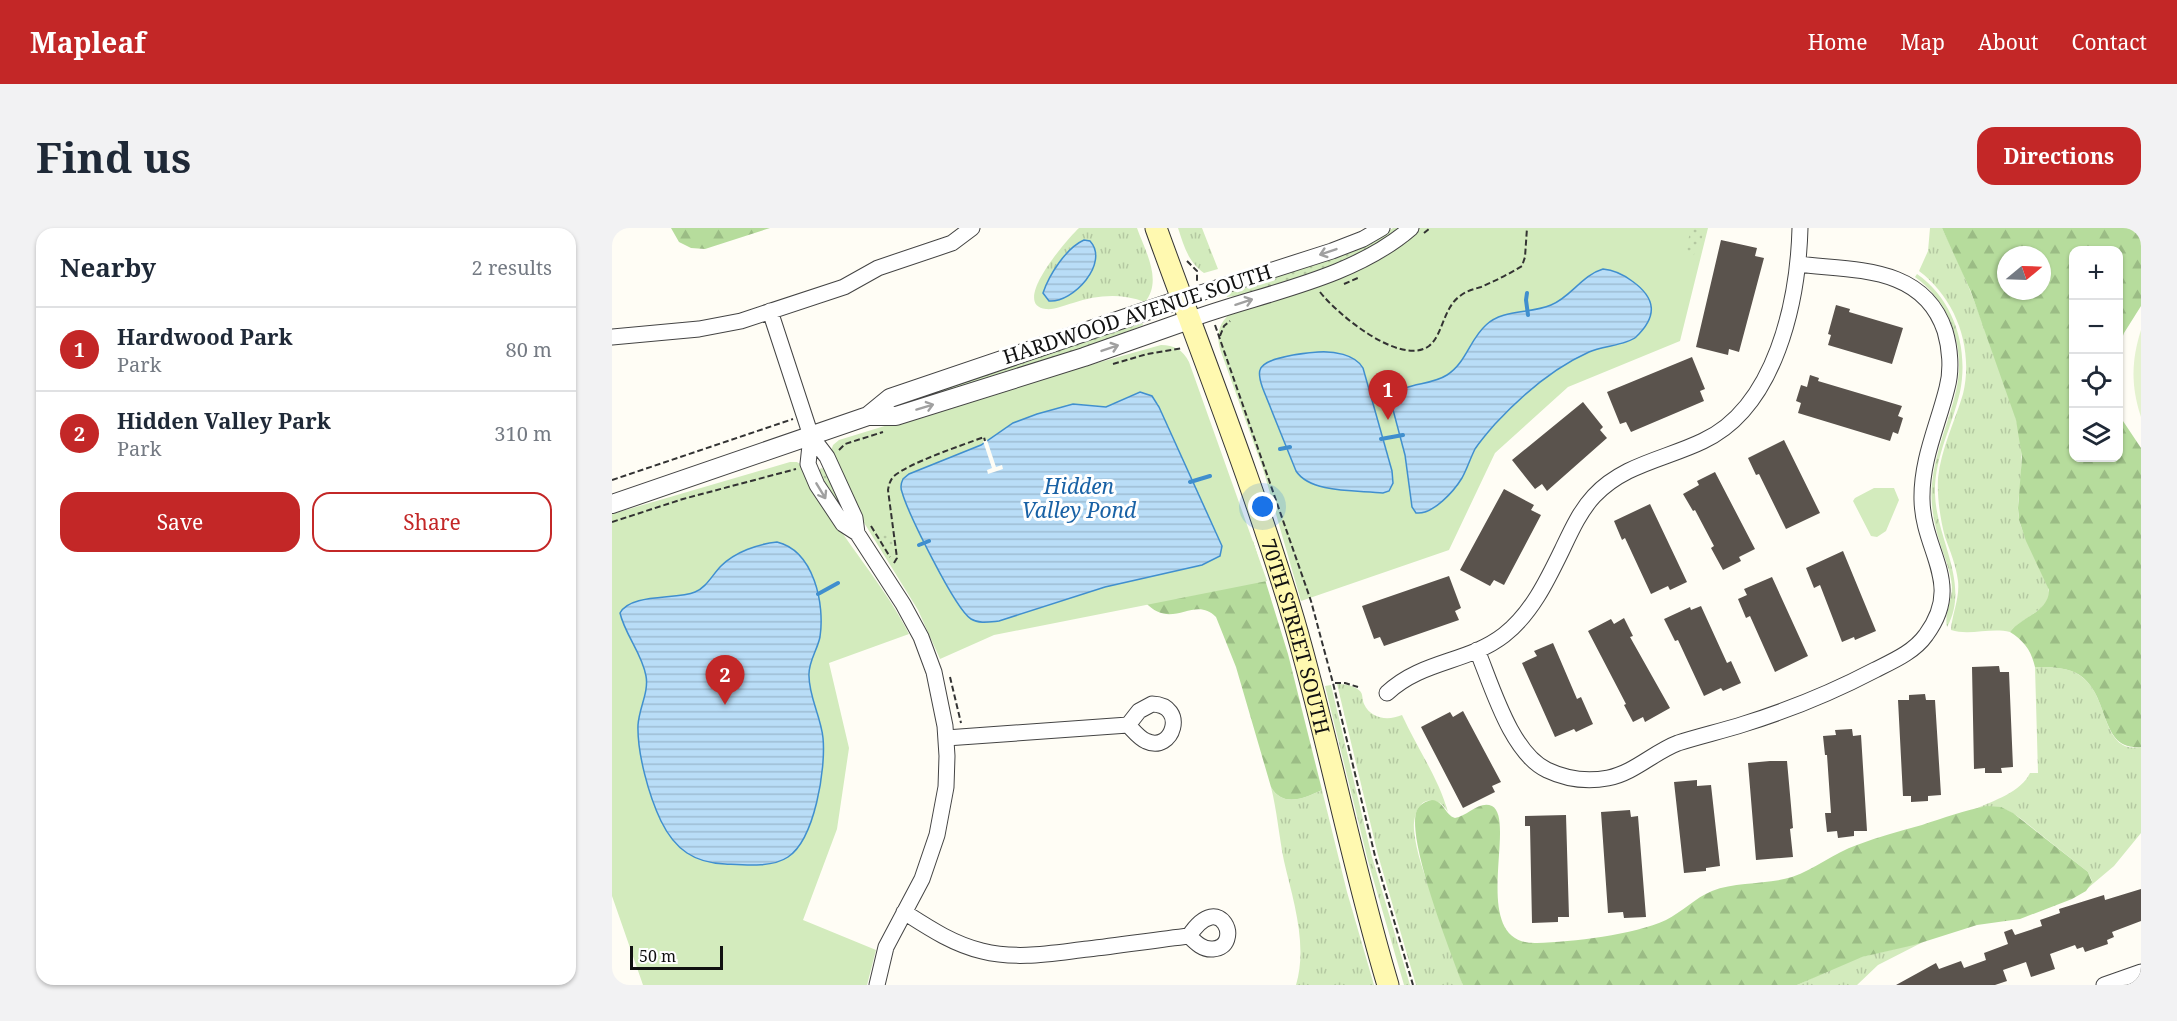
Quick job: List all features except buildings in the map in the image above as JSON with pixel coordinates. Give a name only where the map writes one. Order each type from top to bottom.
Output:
[{"type":"main road","name":"70TH STREET SOUTH","points":[[1156,228],[1287,597],[1316,702],[1356,872],[1388,985]]},
{"type":"street","points":[[612,337],[714,327],[770,311],[844,287],[878,268],[952,243],[972,228]]},
{"type":"street","name":"HARDWOOD AVENUE SOUTH","points":[[612,504],[867,416],[890,398],[1332,251],[1363,239],[1382,228]]},
{"type":"street","name":"HARDWOOD AVENUE SOUTH","points":[[867,416],[896,416],[1084,357],[1338,271],[1379,251],[1410,228]]},
{"type":"street","points":[[1387,693],[1402,680],[1415,673],[1477,650],[1501,637],[1528,611],[1551,574],[1578,518],[1597,493],[1625,472],[1714,436],[1733,422],[1750,403],[1762,384],[1781,337],[1793,296],[1800,228]]},
{"type":"street","points":[[1477,650],[1514,736],[1527,756],[1540,767],[1557,774],[1574,779],[1592,780],[1625,772],[1680,743],[1754,721],[1817,698],[1896,659],[1922,641],[1937,616],[1942,596],[1941,572],[1924,522],[1922,492],[1926,460],[1949,383],[1949,356],[1945,332],[1936,311],[1926,299],[1901,280],[1874,273],[1798,264]]},
{"type":"street","points":[[770,311],[811,436],[827,458],[855,518],[857,533],[903,604],[924,644],[939,688],[946,738],[946,787],[940,822],[924,873],[886,947],[877,985]]},
{"type":"street","points":[[946,738],[1128,725]]},
{"type":"street","points":[[904,912],[947,938],[971,948],[1000,954],[1041,955],[1189,936]]},
{"type":"street","points":[[2104,985],[2141,972]]},
{"type":"path","points":[[1320,292],[1336,311],[1372,336],[1401,349],[1426,348],[1433,341],[1447,311],[1457,297],[1522,266],[1525,257],[1527,228]]},
{"type":"path","points":[[1185,258],[1197,272]]},
{"type":"path","points":[[612,480],[786,421]]},
{"type":"path","points":[[894,563],[897,558],[888,490],[891,480],[908,467],[984,437],[985,441]]},
{"type":"path","points":[[612,522],[683,498],[797,468]]},
{"type":"path","points":[[1333,683],[1345,683],[1358,687]]},
{"type":"green space","points":[[671,228],[770,228],[705,249],[691,248],[679,242]]},
{"type":"green space","points":[[1079,228],[1137,228],[1151,265],[1152,284],[1145,302],[1127,297],[1109,296],[1091,298],[1052,309],[1036,305],[1034,296],[1045,270]]},
{"type":"green space","points":[[1178,228],[1202,228],[1218,269],[1204,273],[1194,264],[1187,253]]},
{"type":"green space","points":[[1393,228],[1403,228],[1346,260],[1284,282],[1242,295],[1227,297],[1226,294],[1238,288],[1379,237]]},
{"type":"green space","points":[[1418,228],[1708,228],[1680,341],[1568,387],[1495,453],[1449,550],[1301,601],[1263,469],[1220,349],[1218,338],[1220,329],[1224,320],[1232,312]]},
{"type":"green space","points":[[1689,228],[1704,228],[1700,247],[1692,257],[1684,252],[1689,237]]},
{"type":"green space","points":[[1930,228],[1942,228],[1958,261],[2010,398],[2020,439],[2022,456],[2018,514],[2026,538],[2046,580],[2049,595],[2038,611],[2019,623],[2010,632],[1951,630],[1958,594],[1958,581],[1942,522],[1938,500],[1938,478],[1945,446],[1963,394],[1966,359],[1964,342],[1952,310],[1932,282],[1919,271],[1928,251]]},
{"type":"green space","points":[[1942,228],[2141,228],[2141,306],[2123,336],[2123,246],[2069,246],[2069,462],[2123,462],[2123,421],[2141,448],[2141,747],[2127,746],[2117,740],[2095,693],[2087,682],[2076,673],[2066,670],[2035,667],[2026,646],[2010,632],[2040,609],[2048,598],[2049,590],[2026,541],[2019,520],[2022,457],[2016,420],[1971,292]]},
{"type":"green space","points":[[1917,274],[1941,297],[1949,311],[1956,326],[1962,359],[1960,392],[1940,455],[1935,481],[1937,511],[1954,578],[1953,611],[1947,627],[1952,587],[1936,528],[1932,491],[1936,460],[1956,391],[1959,359],[1953,328],[1946,313],[1928,288],[1915,277]]},
{"type":"green space","points":[[1142,322],[1143,325],[1111,339],[896,409],[895,406],[980,375]]},
{"type":"green space","points":[[2141,330],[2141,417],[2135,395],[2134,363]]},
{"type":"green space","points":[[1161,345],[1178,349],[1189,362],[1267,581],[994,635],[940,659],[918,610],[858,513],[831,451],[833,445],[839,440],[1018,385]]},
{"type":"green space","points":[[790,462],[797,462],[809,474],[832,517],[889,599],[909,634],[829,663],[849,748],[837,829],[803,920],[876,950],[867,985],[643,985],[612,896],[612,514]]},
{"type":"green space","points":[[821,468],[825,469],[843,507],[846,519],[817,473]]},
{"type":"green space","points":[[1874,488],[1894,488],[1899,500],[1886,531],[1877,537],[1871,536],[1853,501]]},
{"type":"green space","points":[[880,536],[892,536],[894,555]]},
{"type":"green space","points":[[1253,541],[1288,654],[1322,790],[1302,798],[1282,797],[1271,787],[1236,667],[1216,617],[1208,611],[1199,609],[1164,614],[1145,602]]},
{"type":"green space","points":[[2035,667],[2066,670],[2086,680],[2093,689],[2116,739],[2127,747],[2141,747],[2141,833],[2114,866],[2082,893],[2092,881],[2088,872],[2020,818],[2009,811],[1998,808],[1975,809],[2013,791],[2026,780],[2030,773],[2038,773]]},
{"type":"green space","points":[[1337,684],[1349,685],[1358,689],[1367,709],[1375,716],[1391,718],[1402,715],[1439,787],[1448,812],[1439,802],[1424,802],[1416,814],[1414,830],[1423,870],[1463,985],[1416,985],[1378,855]]},
{"type":"green space","points":[[1331,685],[1372,857],[1410,985],[1404,985],[1368,861],[1325,686]]},
{"type":"green space","points":[[1271,787],[1276,793],[1288,799],[1302,798],[1322,790],[1347,892],[1374,985],[1296,985],[1300,938]]},
{"type":"green space","points":[[1432,800],[1439,803],[1455,818],[1483,805],[1492,806],[1498,816],[1500,834],[1498,905],[1504,925],[1516,939],[1537,943],[1603,937],[1637,930],[1672,917],[1712,891],[1792,877],[1865,842],[1987,806],[2001,807],[2013,813],[2088,872],[2092,882],[2086,891],[2072,899],[2020,919],[1977,925],[1914,945],[1862,957],[1797,985],[1463,985],[1431,896],[1417,844],[1415,824],[1417,810],[1423,803]]},
{"type":"green space","points":[[1923,942],[1878,965],[1857,985],[1797,985],[1853,959]]},
{"type":"water","points":[[1084,240],[1090,241],[1095,250],[1092,270],[1078,289],[1068,296],[1049,301],[1043,293],[1049,278],[1071,249]]},
{"type":"water","points":[[1603,269],[1626,277],[1646,294],[1650,301],[1651,315],[1643,329],[1632,340],[1594,350],[1563,366],[1538,384],[1485,436],[1475,449],[1462,478],[1454,489],[1436,506],[1423,513],[1416,513],[1412,507],[1405,455],[1392,406],[1392,396],[1404,388],[1447,375],[1459,364],[1486,325],[1493,320],[1500,316],[1551,305],[1565,297],[1589,276]]},
{"type":"water","points":[[1318,352],[1337,353],[1355,359],[1363,368],[1392,471],[1393,483],[1389,491],[1383,493],[1336,490],[1312,484],[1296,471],[1263,389],[1259,372],[1263,366],[1277,359]]},
{"type":"water","name":"Hidden Valley Pond","points":[[1140,392],[1152,396],[1159,407],[1222,546],[1220,556],[1202,565],[1105,587],[999,621],[981,622],[971,619],[954,598],[922,539],[901,490],[903,479],[909,474],[981,445],[1013,423],[1037,414],[1073,404],[1106,407]]},
{"type":"water","points":[[777,542],[790,547],[808,567],[821,610],[820,637],[809,676],[823,738],[823,767],[817,802],[805,835],[788,857],[774,863],[749,865],[704,861],[687,853],[673,840],[661,821],[652,799],[638,736],[646,676],[620,613],[634,602],[695,592],[733,557],[755,547]]},
{"type":"pier","points":[[987,440],[996,467],[1002,465],[1003,469],[988,474],[987,470],[992,468],[983,441]]},
{"type":"waterway","points":[[1527,293],[1528,315]]},
{"type":"waterway","points":[[1381,439],[1403,435]]},
{"type":"waterway","points":[[1280,449],[1290,447]]},
{"type":"waterway","points":[[1190,482],[1210,476]]},
{"type":"waterway","points":[[919,545],[929,541]]},
{"type":"waterway","points":[[818,594],[838,583]]},
{"type":"place","name":"Hardwood Park","points":[[1388,420]]},
{"type":"place","name":"Hidden Valley Park","points":[[725,705]]}]
